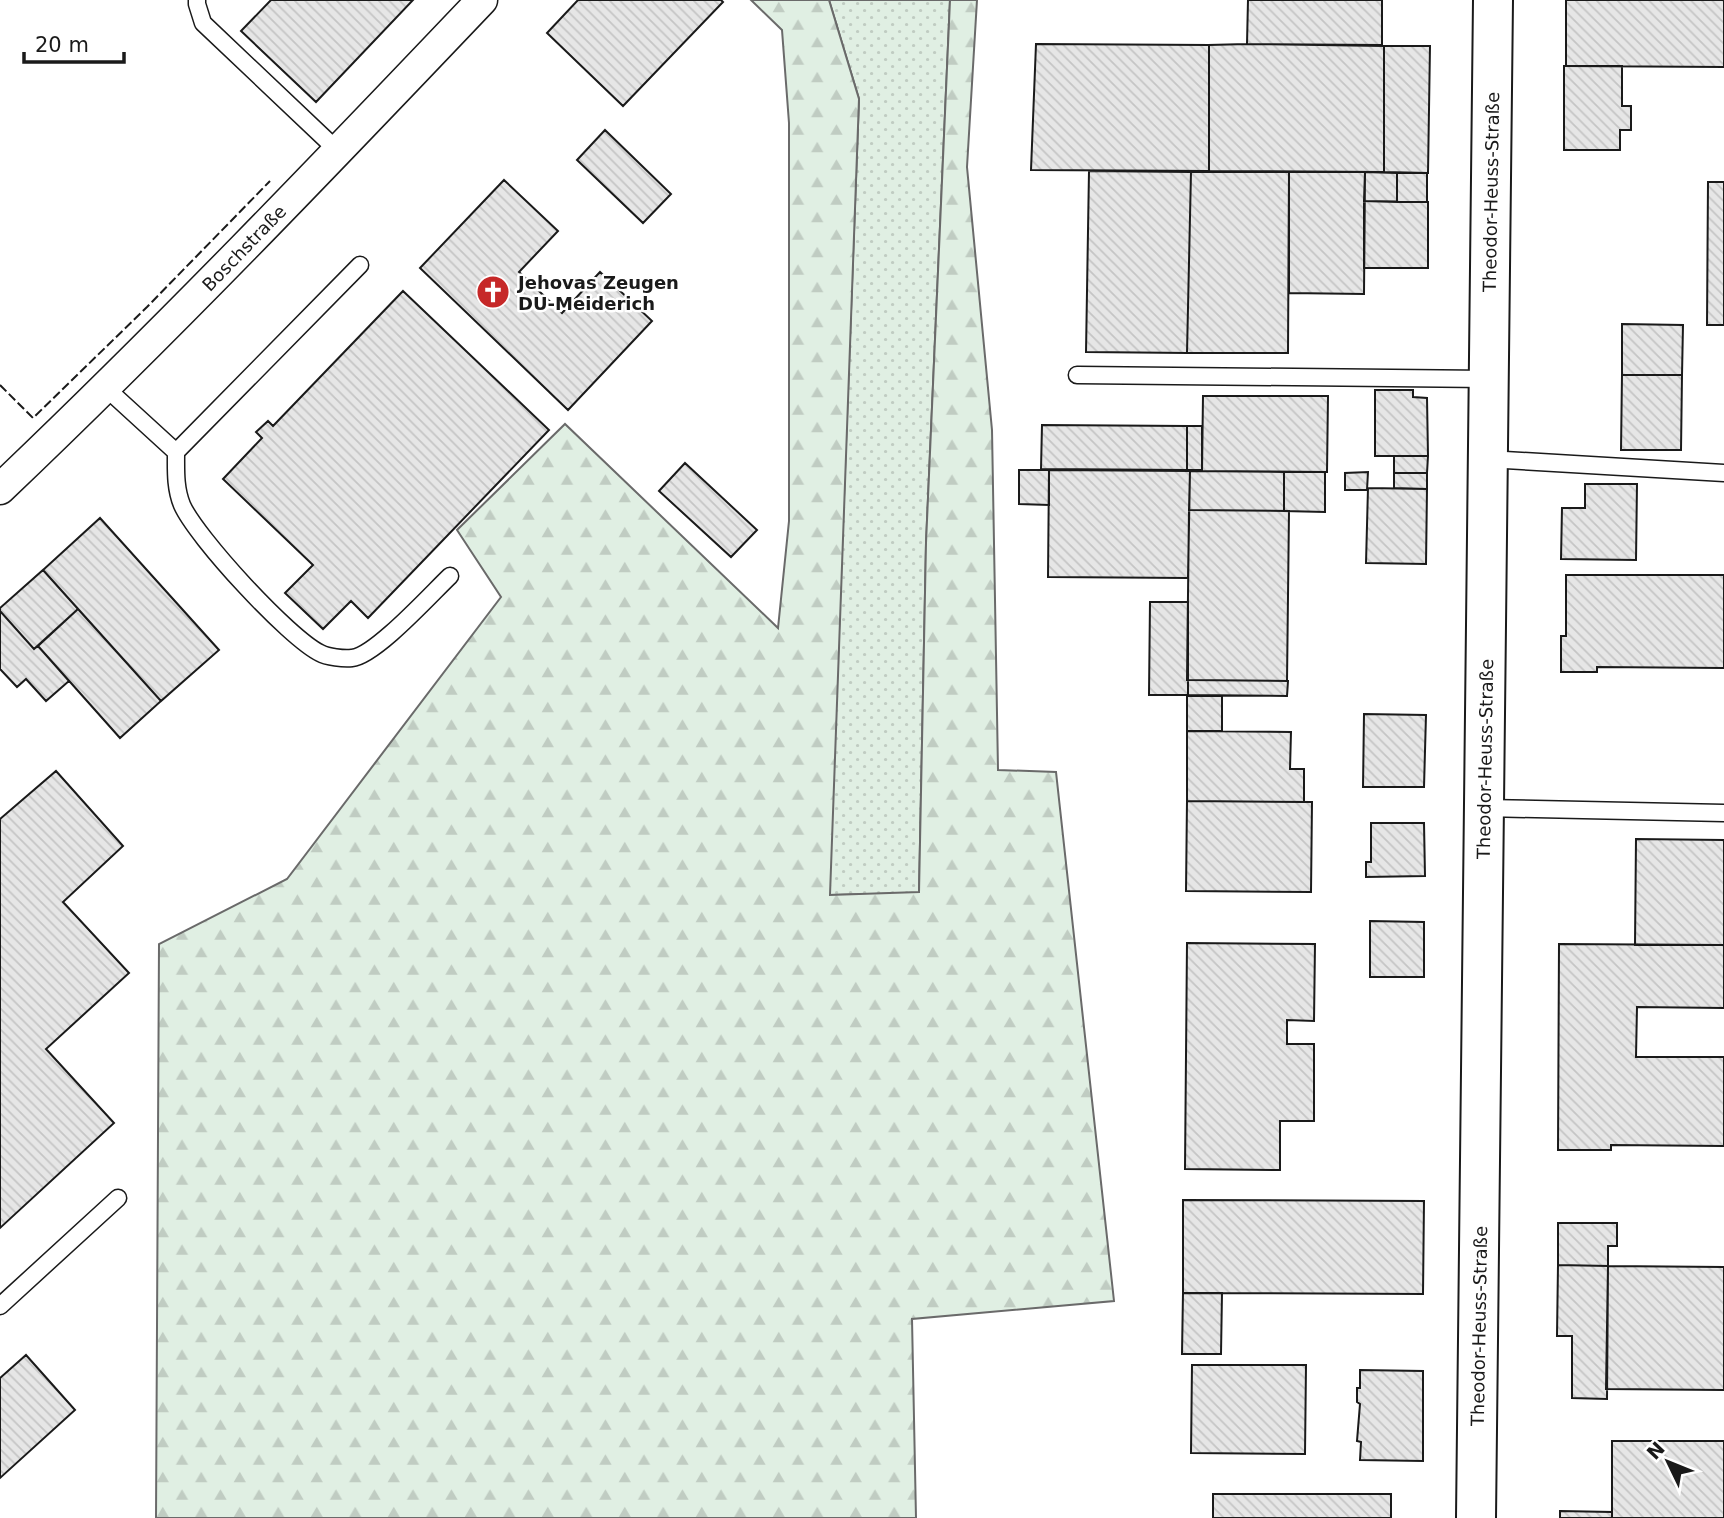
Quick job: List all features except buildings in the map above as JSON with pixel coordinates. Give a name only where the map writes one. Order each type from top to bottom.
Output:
[{"type":"street","name":"Boschstraße","points":[[0,489],[106,388],[482,0]]},
{"type":"street","name":"Theodor-Heuss-Straße","points":[[1476,1518],[1493,0]]},
{"type":"lane","points":[[197,0],[203,23],[338,151]]},
{"type":"lane","points":[[360,265],[176,452],[176,482],[182,505],[204,539],[283,625],[321,654],[353,658],[383,641],[450,576]]},
{"type":"lane","points":[[1077,375],[1489,379]]},
{"type":"lane","points":[[106,388],[176,452]]},
{"type":"lane","points":[[1488,459],[1724,472]]},
{"type":"lane","points":[[1484,808],[1724,813]]},
{"type":"lane","points":[[0,1306],[118,1198]]},
{"type":"green space","points":[[751,0],[829,0],[859,99],[830,895],[919,892],[926,543],[950,0],[977,0],[967,167],[992,430],[998,770],[1056,772],[1114,1301],[912,1319],[916,1518],[156,1518],[159,944],[287,879],[501,597],[457,530],[565,424],[778,628],[789,521],[789,123],[782,30]]},
{"type":"green space","points":[[829,0],[950,0],[926,543],[919,893],[829,895],[859,99]]},
{"type":"fence","points":[[0,385],[33,418],[147,307],[270,181]]},
{"type":"place","name":"Jehovas Zeugen DU-Meiderich","points":[[493,292]]}]
